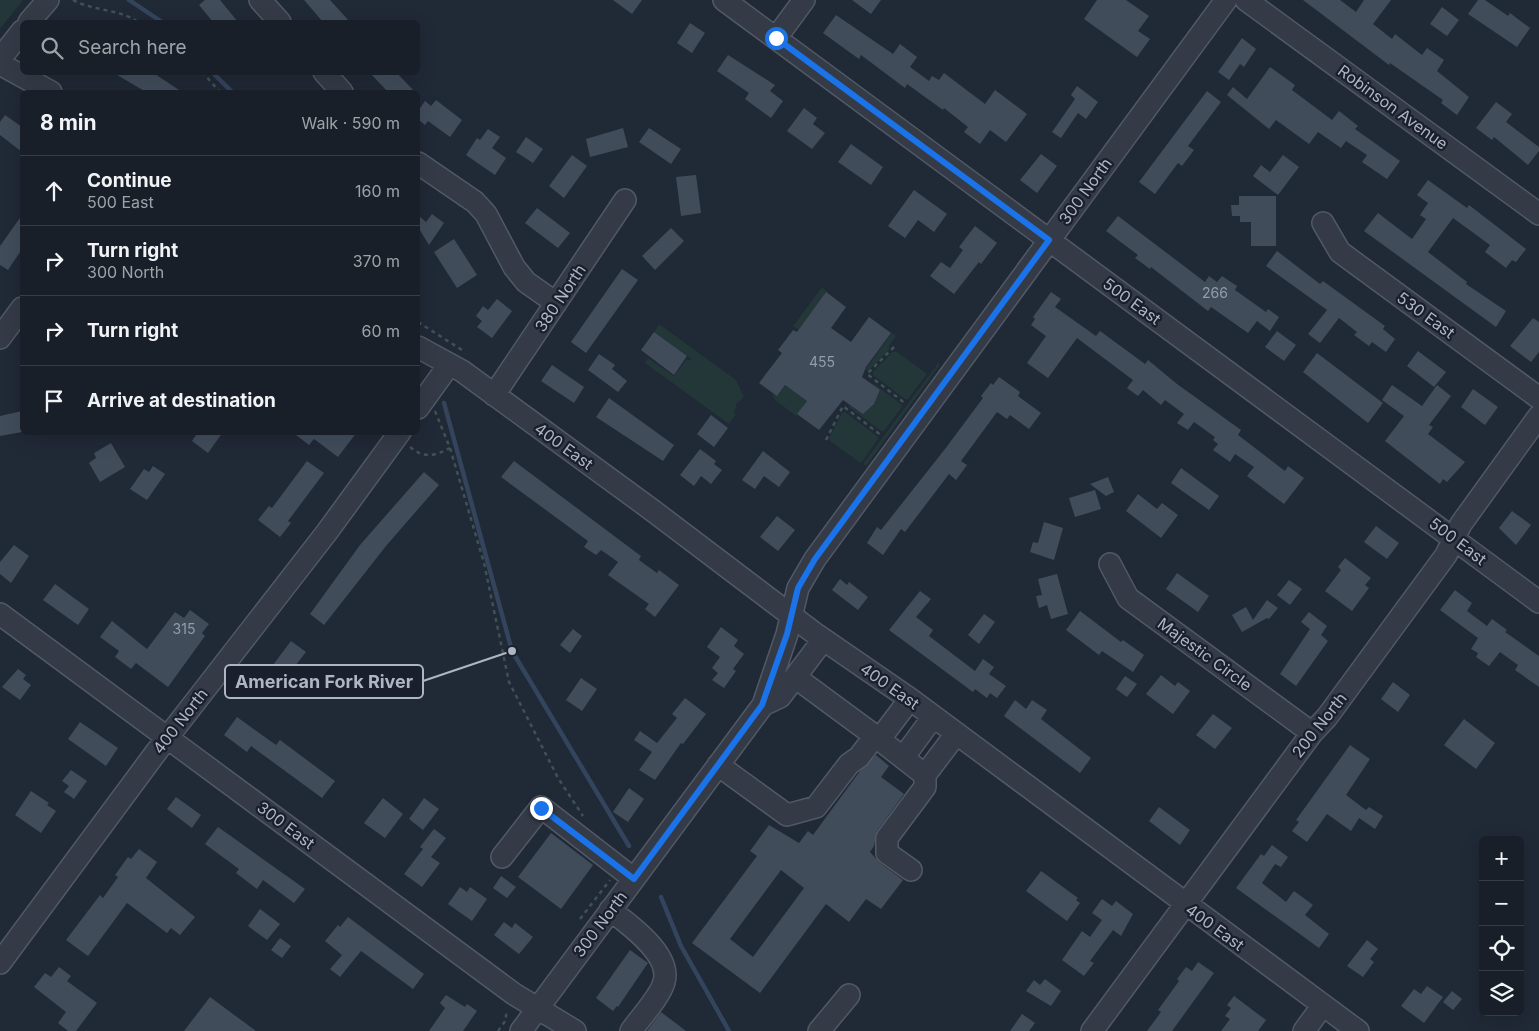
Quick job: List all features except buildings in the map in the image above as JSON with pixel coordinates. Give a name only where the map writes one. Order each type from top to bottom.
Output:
[{"type":"street","points":[[31,20],[48,0]]},
{"type":"street","points":[[260,0],[278,20]]},
{"type":"street","name":"500 East","points":[[724,0],[1539,602]]},
{"type":"street","points":[[776,38],[804,0]]},
{"type":"street","name":"300 North","points":[[515,1023],[538,1008],[610,910],[626,873],[718,765],[762,705],[792,616],[798,588],[815,559],[1226,0]]},
{"type":"street","name":"Robinson Avenue","points":[[1246,0],[1539,214]]},
{"type":"street","points":[[0,59],[20,34]]},
{"type":"street","points":[[0,64],[47,90]]},
{"type":"street","points":[[327,75],[340,90]]},
{"type":"street","points":[[420,164],[475,202],[486,214],[514,267],[526,282],[556,304]]},
{"type":"street","name":"380 North","points":[[494,395],[625,200]]},
{"type":"street","name":"530 East","points":[[1323,222],[1340,252],[1539,398]]},
{"type":"street","points":[[0,338],[20,311]]},
{"type":"street","name":"400 East","points":[[420,348],[457,358],[494,395],[823,640],[910,699],[1358,1031]]},
{"type":"street","points":[[426,408],[457,358]]},
{"type":"street","name":"200 North","points":[[1092,1031],[1446,555],[1461,524],[1539,416]]},
{"type":"street","name":"400 North","points":[[0,963],[167,737],[403,438]]},
{"type":"street","name":"Majestic Circle","points":[[1110,564],[1128,598],[1312,733]]},
{"type":"street","name":"300 East","points":[[0,614],[514,994],[575,1031]]},
{"type":"street","points":[[762,705],[780,697],[823,640]]},
{"type":"street","points":[[795,677],[925,774]]},
{"type":"street","points":[[718,765],[787,815],[816,807],[849,764],[859,757],[877,738],[910,699]]},
{"type":"street","points":[[903,758],[934,717]]},
{"type":"street","points":[[911,870],[887,853],[888,838],[925,787],[925,774],[956,734]]},
{"type":"street","points":[[502,857],[541,808],[626,873]]},
{"type":"street","points":[[610,910],[642,934],[656,953],[665,974],[663,985],[631,1031]]},
{"type":"street","points":[[819,1031],[849,995]]},
{"type":"street","points":[[1304,1031],[1323,1005]]},
{"type":"path","points":[[73,0],[90,8],[118,14],[133,20]]},
{"type":"path","points":[[205,75],[218,90]]},
{"type":"path","points":[[420,324],[457,358]]},
{"type":"path","points":[[894,347],[867,374],[906,404]]},
{"type":"path","points":[[826,440],[843,406],[882,436]]},
{"type":"path","points":[[426,408],[450,448],[484,563],[509,682],[558,778],[583,817]]},
{"type":"path","points":[[403,438],[415,452],[433,456],[450,448]]},
{"type":"path","points":[[578,923],[626,873]]},
{"type":"path","points":[[498,1031],[506,1020],[506,1015],[515,1023]]},
{"type":"shaded area","points":[[0,0],[23,0],[0,29]]},
{"type":"shaded area","points":[[822,287],[834,298],[826,292],[799,330],[793,326]]},
{"type":"shaded area","points":[[659,324],[736,380],[744,397],[735,405],[737,407],[734,411],[735,415],[729,424],[645,363],[648,358],[674,376],[687,359],[690,361],[691,359],[654,332]]},
{"type":"shaded area","points":[[881,326],[896,336],[889,346],[889,350],[869,370],[865,370],[891,334]]},
{"type":"shaded area","points":[[892,352],[897,352],[927,374],[908,399],[905,399],[873,375],[873,372]]},
{"type":"shaded area","points":[[939,362],[939,366],[866,466],[863,464]]},
{"type":"shaded area","points":[[872,384],[901,404],[902,407],[884,431],[881,431],[849,407],[848,404],[863,414],[874,404],[880,391]]},
{"type":"shaded area","points":[[785,385],[807,401],[796,416],[775,400],[771,392],[777,396]]},
{"type":"shaded area","points":[[845,412],[877,436],[878,439],[862,462],[859,462],[830,441],[829,438],[842,413]]},
{"type":"waterway","points":[[129,0],[159,20]]},
{"type":"waterway","points":[[215,75],[230,90]]},
{"type":"waterway","points":[[444,403],[512,651],[629,846]]},
{"type":"waterway","points":[[661,897],[681,946],[729,1031]]},
{"type":"place","name":"American Fork River","points":[[512,651]]},
{"type":"route","points":[[541,808],[634,879],[762,705],[787,634],[798,588],[805,573],[1049,240],[776,38]]}]
